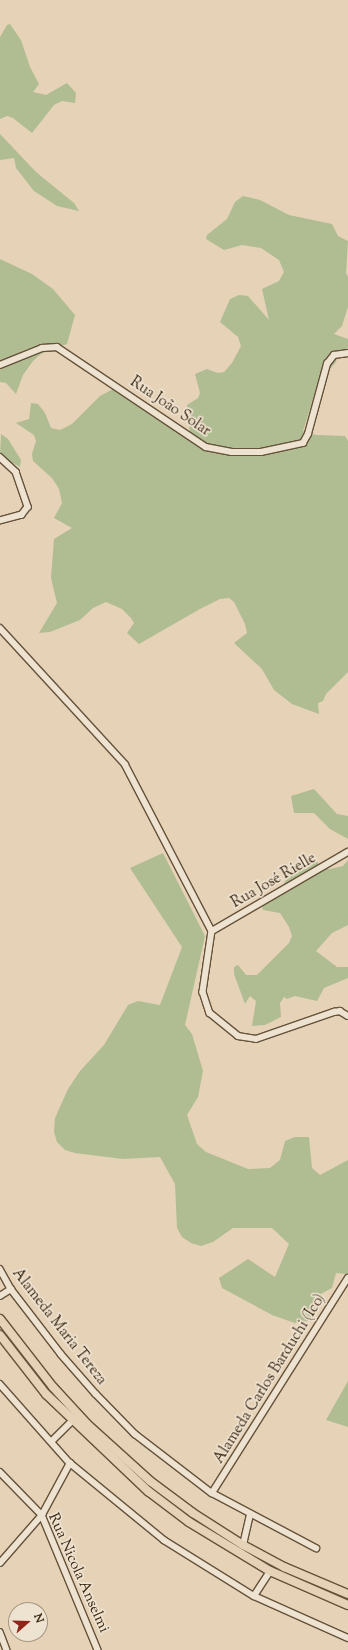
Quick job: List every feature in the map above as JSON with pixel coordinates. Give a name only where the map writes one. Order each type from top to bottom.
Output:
[{"type":"main road","points":[[0,1319],[53,1387],[119,1453],[192,1512],[243,1545],[290,1570],[348,1594]]},
{"type":"main road","points":[[0,1335],[19,1361],[72,1421],[148,1491],[190,1522],[270,1571],[348,1605]]},
{"type":"street","name":"Rua João Solar","points":[[0,365],[42,348],[57,347],[206,447],[225,451],[261,452],[303,443],[308,434],[327,364],[334,355],[348,353]]},
{"type":"street","points":[[0,457],[16,472],[28,507],[22,514],[0,521]]},
{"type":"street","points":[[0,628],[125,764],[212,931],[204,997],[213,1016],[238,1036],[256,1039],[334,1012],[340,1011],[348,1016]]},
{"type":"street","name":"Rua José Rielle","points":[[212,931],[348,852]]},
{"type":"street","name":"Alameda Maria Tereza","points":[[0,1269],[11,1289],[96,1394],[158,1453],[212,1493],[250,1515],[316,1548]]},
{"type":"street","name":"Alameda Carlos Barduchi (Ico)","points":[[212,1493],[348,1278]]},
{"type":"street","points":[[0,1296],[11,1289]]},
{"type":"street","points":[[0,1384],[70,1463],[95,1486],[164,1540],[254,1596],[348,1638]]},
{"type":"street","points":[[52,1441],[72,1421]]},
{"type":"street","points":[[0,1563],[42,1515],[70,1463]]},
{"type":"street","name":"Rua Nicola Anselmi","points":[[0,1472],[42,1515],[98,1650]]},
{"type":"street","points":[[243,1545],[250,1515]]},
{"type":"street","points":[[254,1596],[270,1571]]},
{"type":"street","points":[[0,1632],[7,1650]]},
{"type":"green space","points":[[10,24],[21,40],[30,67],[39,84],[33,92],[46,95],[67,83],[76,93],[75,103],[62,101],[54,105],[32,133],[13,118],[7,116],[0,119],[0,37],[7,25]]},
{"type":"green space","points":[[0,134],[36,172],[74,203],[79,211],[57,206],[34,191],[16,168],[14,158],[0,160]]},
{"type":"green space","points":[[243,196],[260,200],[289,215],[332,224],[338,236],[348,241],[346,273],[348,277],[348,307],[342,326],[334,334],[348,339],[348,347],[347,350],[332,354],[337,358],[336,362],[318,383],[303,431],[316,435],[345,436],[348,441],[348,672],[326,694],[323,701],[318,703],[319,714],[292,704],[274,690],[262,669],[234,643],[247,633],[245,624],[234,602],[229,598],[220,599],[200,609],[139,644],[127,633],[134,623],[131,618],[122,609],[106,602],[93,608],[80,620],[50,632],[39,633],[57,603],[51,578],[54,539],[72,528],[54,518],[62,503],[59,489],[52,478],[33,461],[32,454],[36,441],[34,435],[16,423],[29,419],[31,403],[38,404],[45,413],[51,428],[60,430],[72,424],[100,396],[115,388],[156,408],[168,421],[190,434],[187,405],[198,398],[200,393],[195,374],[207,369],[218,373],[224,372],[232,363],[241,346],[238,337],[220,322],[230,299],[239,295],[248,296],[269,320],[262,289],[279,281],[284,272],[279,260],[261,248],[242,245],[224,250],[206,239],[207,235],[227,219],[235,202]]},
{"type":"green space","points":[[0,259],[32,274],[53,289],[75,315],[67,344],[41,354],[33,361],[23,375],[16,394],[6,383],[0,382]]},
{"type":"green space","points":[[1,434],[8,439],[21,460],[20,467],[0,456]]},
{"type":"green space","points":[[314,789],[337,814],[348,816],[348,839],[330,829],[314,813],[294,813],[291,796]]},
{"type":"green space","points":[[163,853],[205,936],[185,1025],[192,1034],[203,1071],[198,1097],[187,1115],[197,1144],[206,1152],[248,1169],[270,1168],[280,1160],[285,1141],[295,1137],[309,1137],[312,1168],[320,1175],[348,1160],[348,1274],[336,1273],[332,1288],[315,1297],[315,1312],[308,1321],[295,1323],[272,1315],[222,1288],[219,1278],[248,1259],[275,1277],[289,1244],[272,1228],[233,1228],[213,1242],[201,1246],[191,1243],[182,1237],[177,1228],[175,1184],[160,1157],[123,1159],[75,1153],[65,1150],[57,1142],[54,1132],[55,1118],[68,1089],[80,1071],[104,1045],[128,1005],[138,1001],[160,1005],[182,947],[130,868]]},
{"type":"green space","points":[[315,860],[322,867],[330,869],[343,866],[348,860],[348,925],[332,933],[316,951],[337,967],[348,967],[348,978],[324,988],[317,1001],[295,996],[287,999],[284,997],[280,1003],[281,1017],[265,1025],[252,1026],[256,1001],[250,996],[245,1004],[234,974],[234,967],[238,965],[246,975],[257,975],[289,943],[292,936],[289,927],[280,913],[263,910],[261,902],[283,887],[289,871],[307,868]]},
{"type":"green space","points":[[348,1381],[348,1427],[326,1420]]}]
